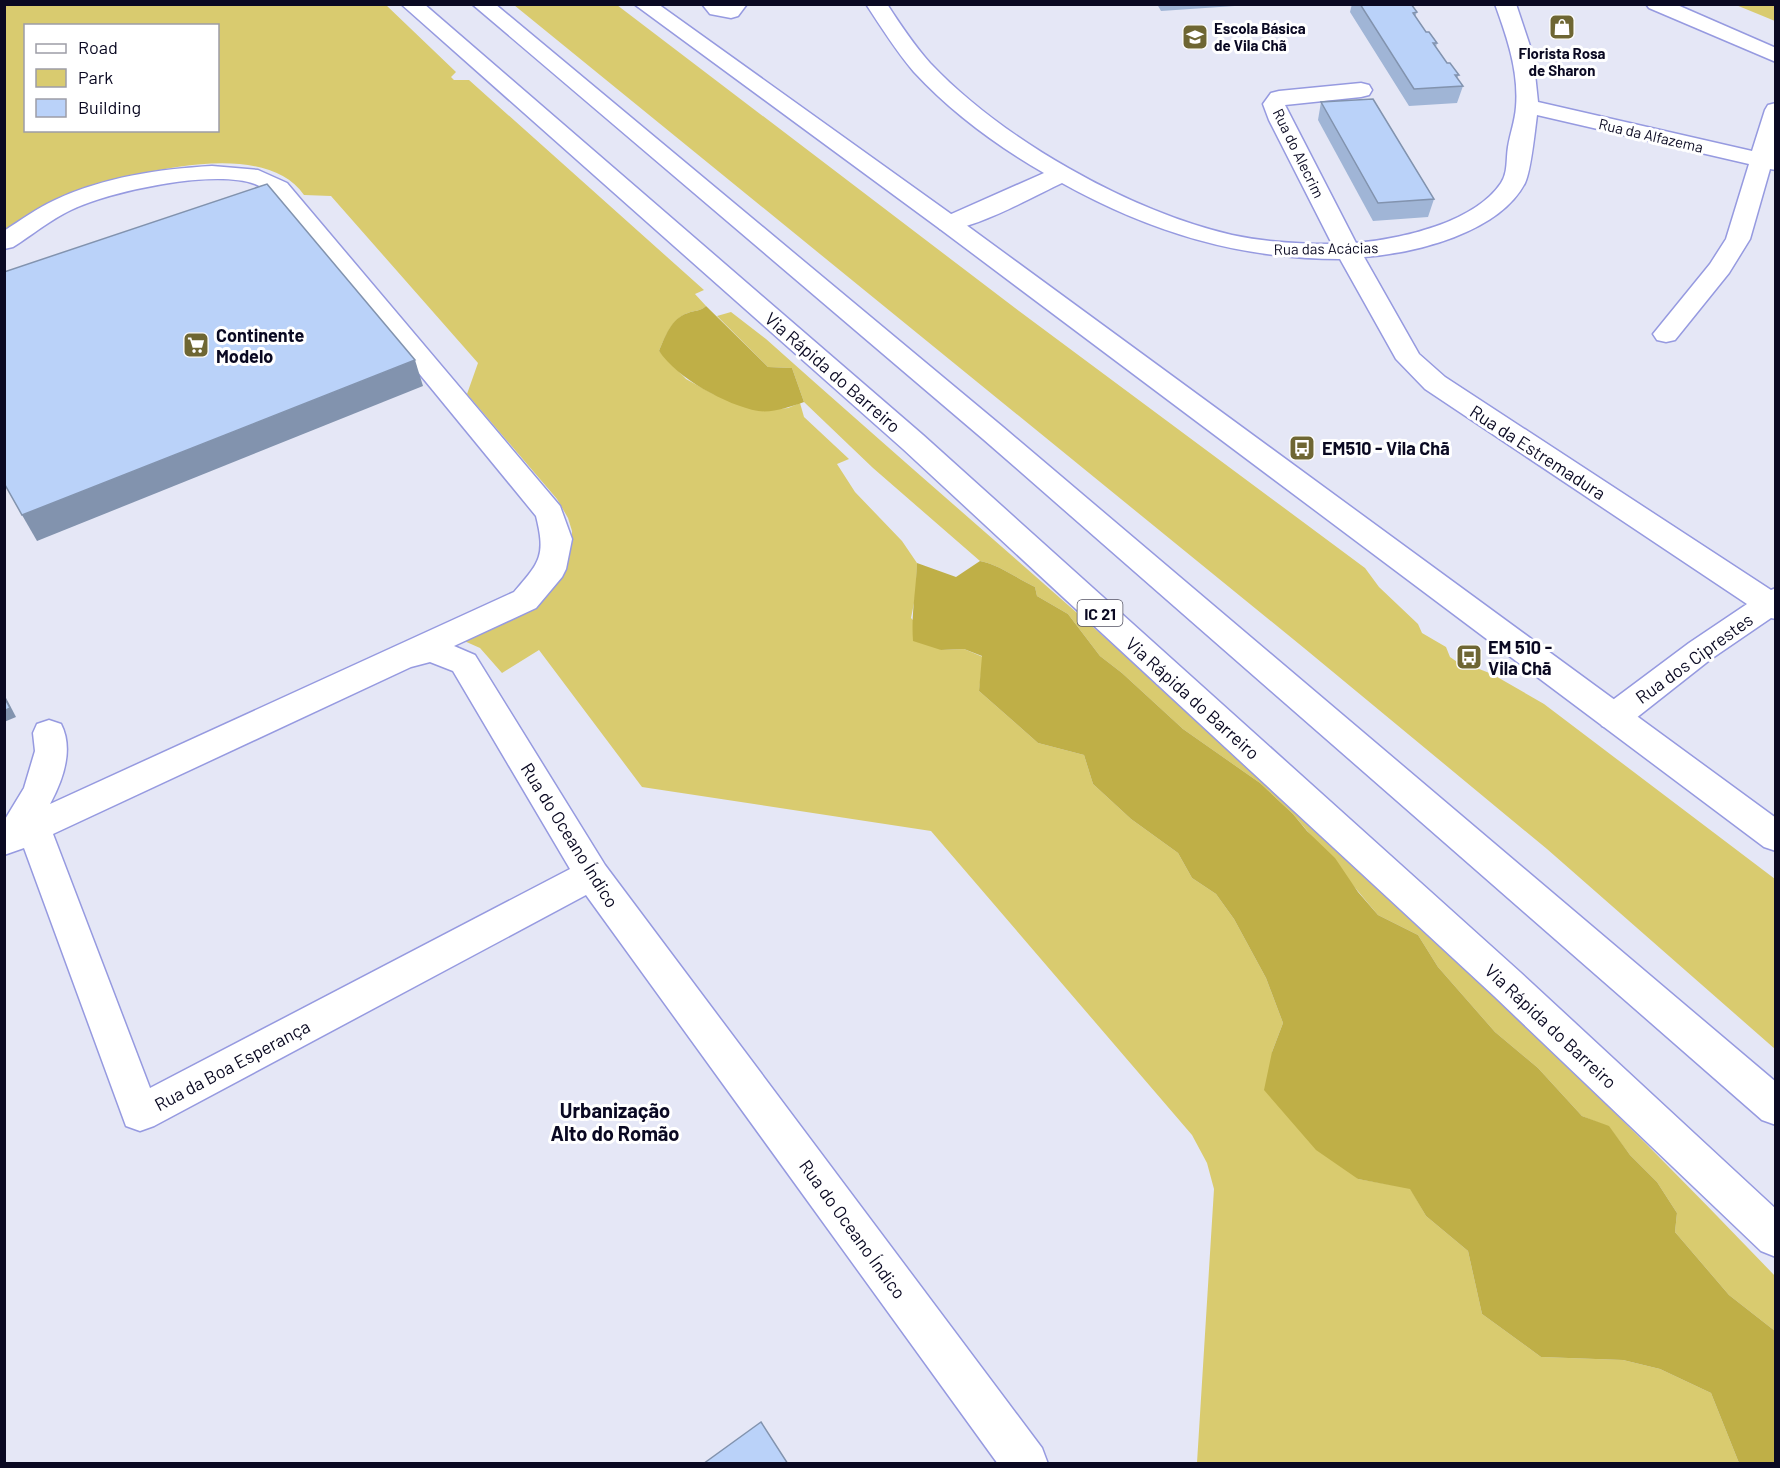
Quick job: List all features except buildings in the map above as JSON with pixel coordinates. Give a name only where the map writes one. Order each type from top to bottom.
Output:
[{"type":"main road","name":"Via Rápida do Barreiro","points":[[411,4],[913,442],[1507,984],[1776,1237]]},
{"type":"main road","points":[[482,4],[993,433],[1776,1107]]},
{"type":"main road","points":[[644,4],[949,224],[1776,837]]},
{"type":"main road","points":[[712,4],[717,10],[730,12],[737,4]]},
{"type":"main road","name":"Rua das Acácias","points":[[876,4],[899,39],[948,92],[1017,144],[1064,173],[1156,218],[1223,241],[1271,249],[1348,250],[1390,247],[1428,238],[1463,225],[1493,204],[1514,181],[1527,106],[1525,71],[1505,4]]},
{"type":"main road","points":[[1656,4],[1776,56]]},
{"type":"main road","name":"Rua do Alecrim","points":[[1348,250],[1280,120],[1274,104],[1276,100],[1290,96],[1361,90]]},
{"type":"main road","name":"Rua da Alfazema","points":[[1527,106],[1768,161]]},
{"type":"main road","points":[[1666,334],[1719,268],[1738,239],[1768,161],[1776,110]]},
{"type":"main road","points":[[949,224],[976,214],[1064,173]]},
{"type":"main road","points":[[4,242],[64,205],[122,185],[195,174],[233,174],[260,178],[279,188],[293,202],[550,513],[557,539],[551,569],[525,600],[403,657]]},
{"type":"main road","name":"Rua da Estremadura","points":[[1348,250],[1409,359],[1435,383],[1773,603]]},
{"type":"main road","name":"Rua dos Ciprestes","points":[[1614,717],[1700,651],[1773,603]]},
{"type":"main road","name":"Rua do Oceano Índico","points":[[17,836],[403,657],[432,650],[464,663],[592,875],[1026,1464]]},
{"type":"main road","points":[[17,836],[40,791],[52,751],[49,733]]},
{"type":"main road","name":"Rua da Boa Esperança","points":[[17,836],[140,1113],[592,875]]},
{"type":"green space","points":[[5,5],[386,5],[456,72],[451,77],[454,80],[469,80],[704,290],[695,294],[706,306],[682,315],[670,329],[659,351],[686,379],[713,394],[759,411],[788,408],[800,403],[804,417],[849,459],[837,464],[855,492],[902,541],[917,563],[916,593],[911,618],[941,650],[964,649],[983,657],[979,691],[1038,743],[1084,755],[1093,784],[1131,819],[1178,853],[1192,878],[1216,894],[1234,919],[1266,978],[1283,1023],[1272,1052],[1358,1179],[1410,1188],[1426,1216],[1468,1251],[1482,1314],[1541,1357],[1623,1360],[1660,1369],[1711,1393],[1739,1463],[1197,1463],[1214,1189],[1207,1163],[1192,1135],[931,831],[642,787],[539,650],[502,673],[480,648],[462,640],[514,618],[562,572],[572,545],[572,531],[568,518],[557,499],[467,394],[478,363],[331,196],[304,195],[284,177],[257,167],[225,163],[190,165],[154,171],[89,188],[56,200],[5,232]]},
{"type":"green space","points":[[514,5],[617,5],[1019,311],[1365,568],[1379,587],[1418,624],[1422,633],[1446,647],[1450,657],[1463,666],[1474,667],[1492,674],[1544,704],[1775,879],[1775,1049],[1547,849],[1304,648]]},
{"type":"green space","points":[[1736,5],[1775,5],[1775,21]]},
{"type":"green space","points":[[731,312],[766,339],[1188,712],[1383,890],[1582,1080],[1775,1276],[1775,1331],[1729,1295],[1675,1232],[1677,1213],[1657,1182],[1630,1155],[1609,1127],[1582,1116],[1538,1068],[1495,1032],[1438,967],[1418,935],[1378,915],[1293,814],[1260,783],[1183,729],[1100,656],[1068,614],[1037,596],[1035,587],[980,561],[873,468],[804,402],[792,368],[768,367],[717,316]]},
{"type":"shaded area","points":[[706,306],[768,367],[792,368],[804,402],[770,411],[745,408],[703,389],[667,361],[659,351],[673,324],[682,315]]},
{"type":"shaded area","points":[[980,561],[1035,587],[1037,596],[1068,614],[1100,656],[1183,729],[1260,783],[1335,858],[1358,892],[1378,915],[1418,935],[1438,967],[1495,1032],[1538,1068],[1582,1116],[1609,1126],[1630,1155],[1657,1182],[1677,1213],[1675,1232],[1729,1295],[1775,1331],[1775,1463],[1739,1463],[1711,1393],[1660,1369],[1623,1360],[1541,1357],[1482,1314],[1468,1251],[1426,1216],[1410,1189],[1358,1179],[1316,1150],[1264,1090],[1272,1052],[1283,1023],[1266,978],[1234,919],[1216,894],[1192,878],[1178,853],[1131,819],[1093,784],[1084,755],[1038,743],[979,691],[982,656],[964,649],[941,650],[913,641],[917,563],[956,577]]},
{"type":"place","name":"Florista Rosa de Sharon","points":[[1562,27]]},
{"type":"place","name":"Escola Básica de Vila Chã","points":[[1195,37]]},
{"type":"place","name":"Continente Modelo","points":[[196,345]]},
{"type":"place","name":"EM510 - Vila Chã","points":[[1302,448]]},
{"type":"place","name":"EM 510 - Vila Chã","points":[[1469,657]]},
{"type":"district","name":"Urbanização Alto do Romão","points":[[615,1122]]}]
